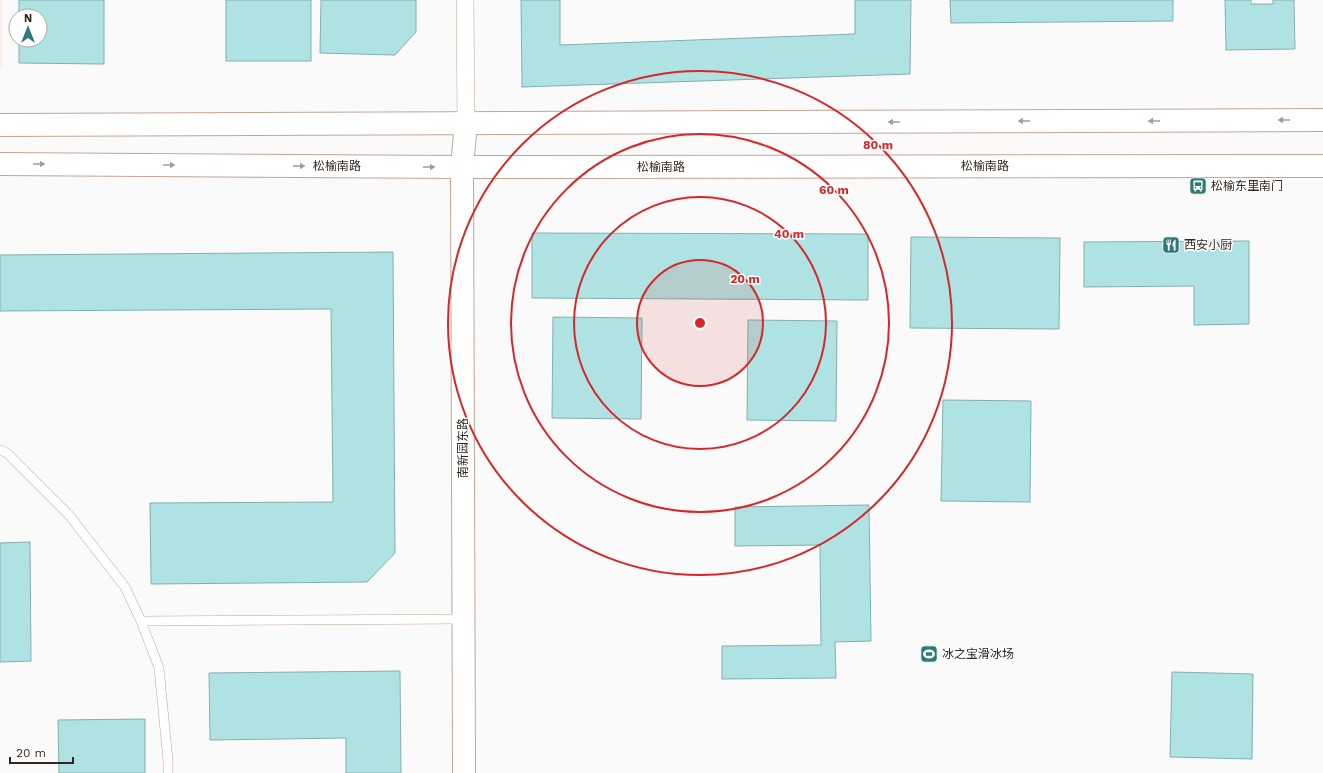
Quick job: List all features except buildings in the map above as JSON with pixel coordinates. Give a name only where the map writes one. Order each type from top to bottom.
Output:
[{"type":"main road","points":[[0,125],[1323,120]]},
{"type":"main road","name":"南新园东路","points":[[464,773],[462,167],[466,123]]},
{"type":"main road","name":"松榆南路","points":[[0,164],[462,167],[1323,166]]},
{"type":"street","points":[[465,0],[466,123]]},
{"type":"lane","points":[[0,450],[7,453],[69,515],[125,587],[141,621],[159,668],[168,773]]},
{"type":"lane","points":[[141,621],[464,619]]},
{"type":"shaded area","points":[[0,0],[2,0],[2,70],[0,70]]},
{"type":"place","name":"松榆东里南门","points":[[1198,186]]},
{"type":"place","name":"西安小厨","points":[[1171,245]]},
{"type":"place","name":"冰之宝滑冰场","points":[[929,654]]}]
